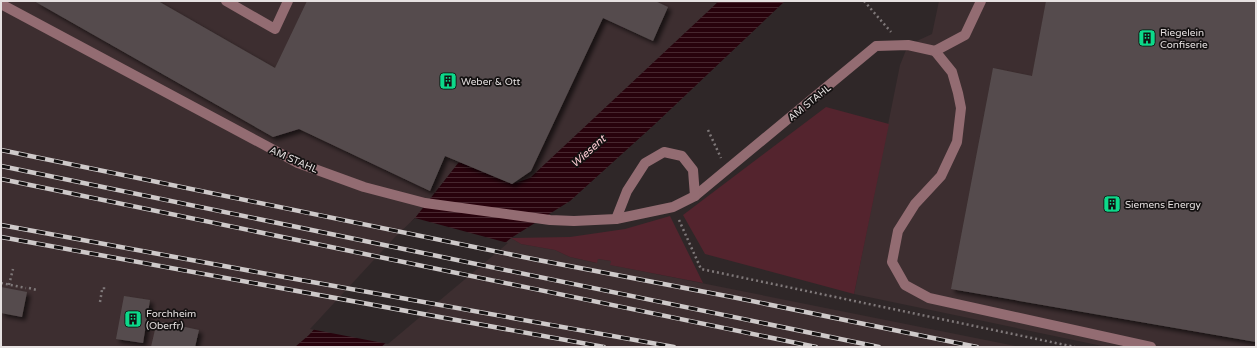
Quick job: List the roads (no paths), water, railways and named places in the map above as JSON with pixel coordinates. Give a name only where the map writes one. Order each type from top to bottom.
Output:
[{"type":"street","points":[[226,1],[275,29],[288,1]]},
{"type":"street","points":[[981,1],[965,35],[935,51],[952,72],[958,93],[961,108],[957,142],[941,176],[915,204],[898,231],[892,262],[905,285],[929,298],[1151,347]]},
{"type":"street","name":"AM STAHL","points":[[1,4],[298,163],[364,187],[425,203],[550,220],[574,221],[616,219],[673,207],[695,196],[876,46],[908,45],[935,51]]},
{"type":"street","points":[[616,219],[627,191],[645,163],[664,152],[682,156],[693,170],[695,196]]},
{"type":"water","name":"Wiesent","points":[[719,1],[785,1],[654,125],[570,201],[511,238],[381,347],[295,347],[309,335],[415,218],[459,162],[512,184],[530,178]]},
{"type":"railway","points":[[1,150],[538,260],[737,298],[977,347]]},
{"type":"railway","points":[[1,166],[879,347]]},
{"type":"railway","points":[[1,179],[816,347]]},
{"type":"railway","points":[[1,225],[674,347]]},
{"type":"railway","points":[[1,237],[604,347]]},
{"type":"place","name":"Riegelein Confiserie","points":[[1147,38]]},
{"type":"place","name":"Weber & Ott","points":[[448,81]]},
{"type":"place","name":"Siemens Energy","points":[[1112,204]]},
{"type":"place","name":"Forchheim (Oberfr)","points":[[133,319]]}]
